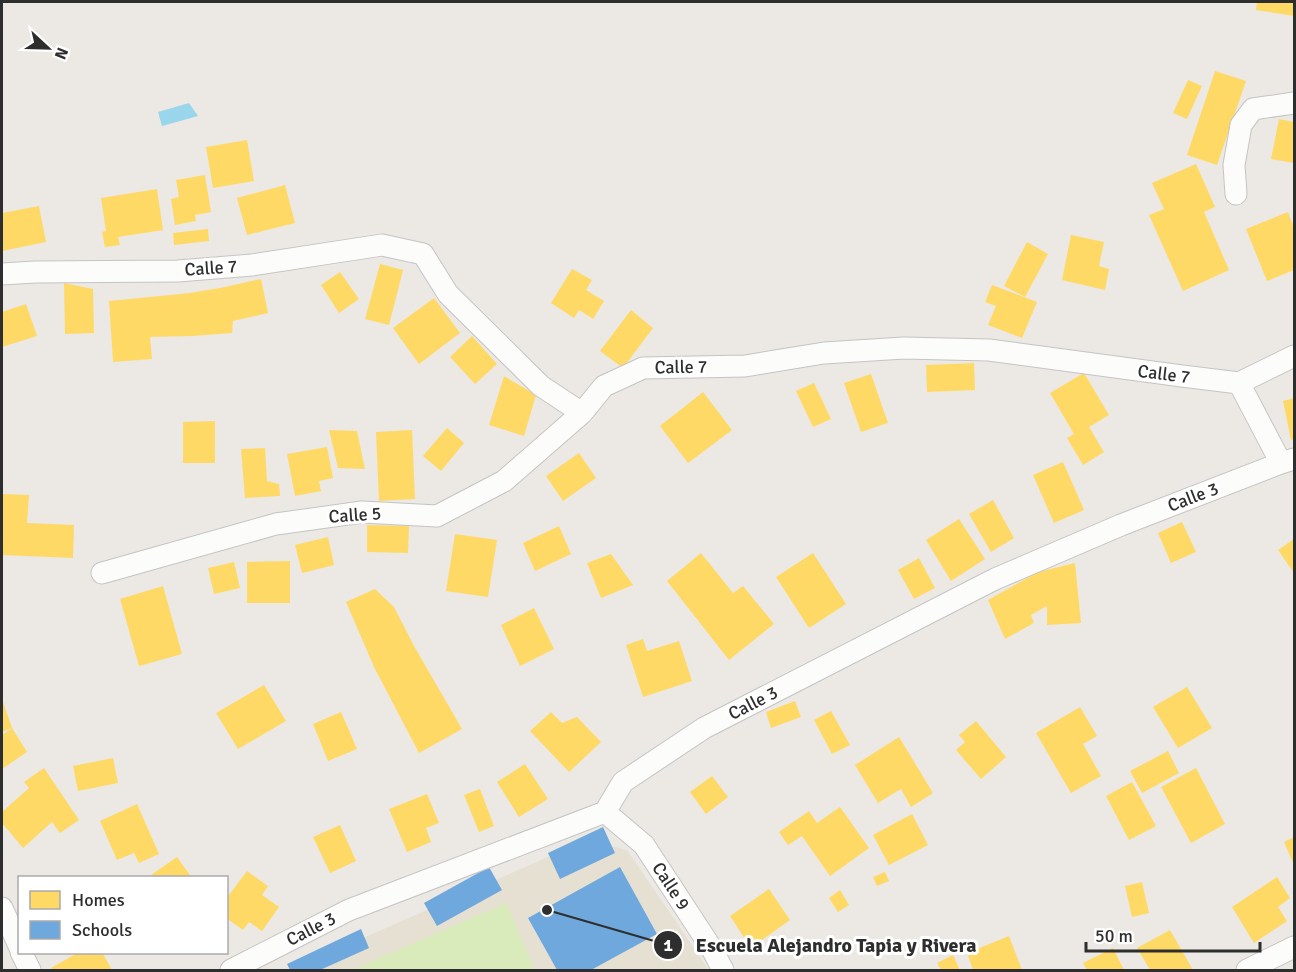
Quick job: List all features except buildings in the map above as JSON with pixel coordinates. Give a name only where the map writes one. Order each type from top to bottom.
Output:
[{"type":"street","points":[[1236,194],[1234,165],[1241,125],[1253,109],[1294,104]]},
{"type":"street","name":"Calle 7","points":[[2,274],[178,271],[252,265],[382,245],[423,254],[448,294],[541,386],[582,413],[604,386],[643,368],[745,366],[824,353],[904,348],[989,350],[1239,383]]},
{"type":"street","points":[[1288,461],[1239,383],[1294,356]]},
{"type":"street","name":"Calle 5","points":[[102,573],[276,524],[362,512],[437,516],[504,482],[582,413]]},
{"type":"street","name":"Calle 3","points":[[231,970],[349,910],[604,812],[623,782],[704,728],[995,579],[1121,525],[1288,461]]},
{"type":"street","name":"Calle 9","points":[[604,812],[644,845],[712,949],[723,970]]},
{"type":"street","points":[[2,908],[18,944]]},
{"type":"street","points":[[1247,970],[1294,947]]},
{"type":"street","points":[[22,954],[30,970]]},
{"type":"shaded area","points":[[587,840],[627,850],[709,970],[290,970]]},
{"type":"green space","points":[[506,903],[535,970],[352,970]]},
{"type":"water","points":[[189,103],[198,116],[162,126],[158,112]]},
{"type":"place","name":"Escuela Alejandro Tapia y Rivera","points":[[547,910]]}]
